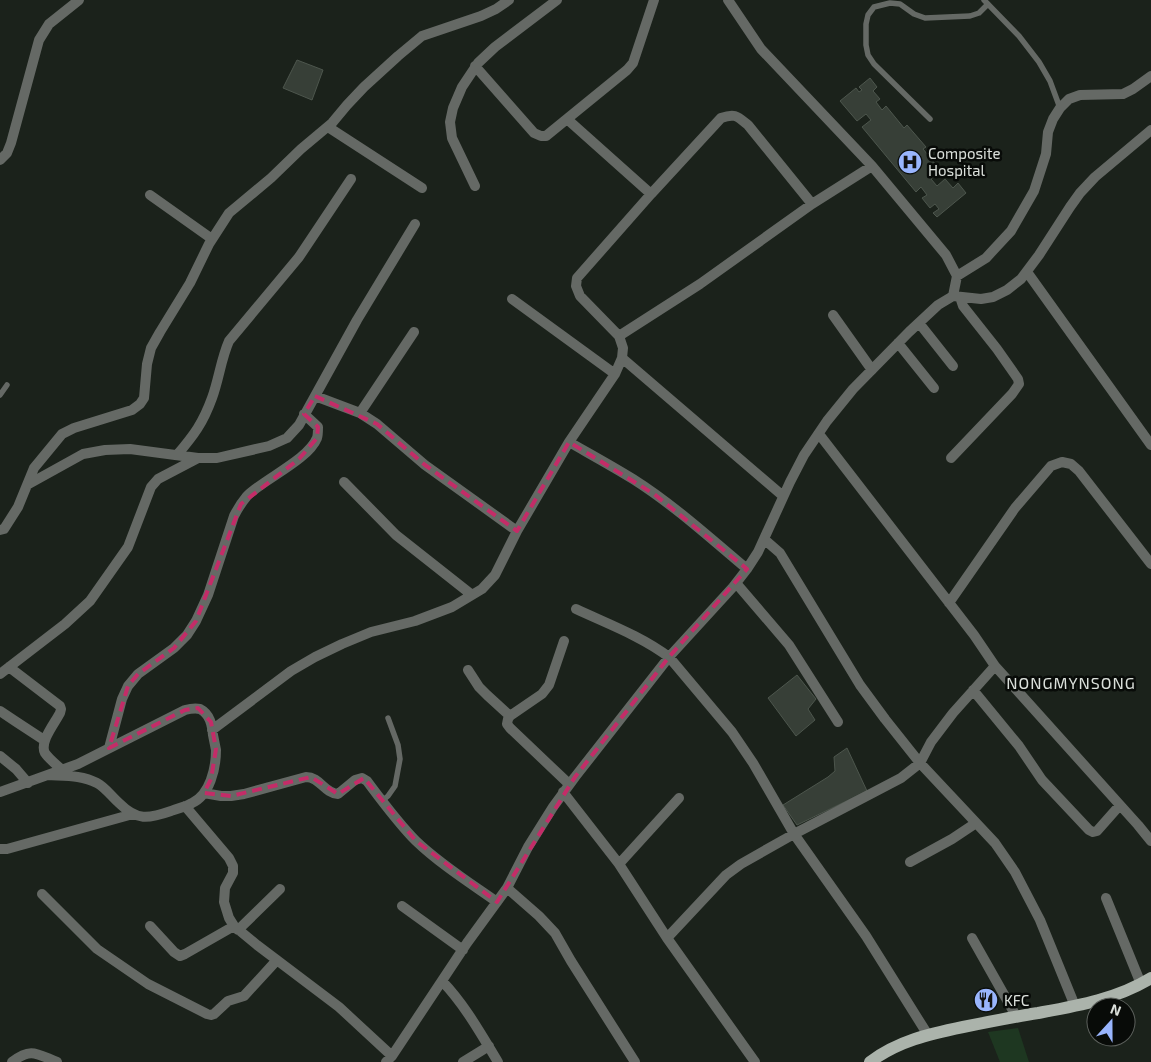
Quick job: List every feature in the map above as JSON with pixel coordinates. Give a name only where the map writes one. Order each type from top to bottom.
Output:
[{"type":"main road","points":[[870,1062],[901,1044],[928,1035],[1016,1016],[1075,1006],[1114,995],[1146,981]]},
{"type":"street","points":[[0,160],[7,153],[11,143],[39,40],[49,24],[79,0]]},
{"type":"street","points":[[0,530],[4,528],[18,507],[34,468],[62,434],[74,428],[132,410],[140,404],[144,398],[147,364],[151,348],[228,213],[271,178],[301,148],[328,127],[364,87],[422,36],[481,16],[509,0]]},
{"type":"street","points":[[474,186],[452,138],[450,122],[453,108],[462,87],[475,66],[494,47],[557,0]]},
{"type":"street","points":[[475,66],[534,133],[546,136],[627,70],[633,63],[654,0]]},
{"type":"street","points":[[728,0],[761,49],[872,166],[946,255],[957,276],[956,296],[1018,379],[1019,384],[1012,394],[951,458]]},
{"type":"street","points":[[957,276],[986,258],[1011,231],[1034,192],[1046,154],[1048,132],[1053,119],[1068,99],[1080,95],[1123,94],[1151,76]]},
{"type":"street","points":[[212,730],[291,671],[315,657],[371,632],[415,621],[452,607],[482,589],[495,575],[517,531],[569,442],[616,374],[622,358],[623,348],[619,336],[580,296],[576,286],[577,278],[721,118],[730,115],[738,117],[748,125],[812,204]]},
{"type":"street","points":[[567,119],[651,194]]},
{"type":"street","points":[[328,127],[422,188]]},
{"type":"street","points":[[185,806],[229,858],[233,866],[233,873],[225,888],[224,902],[229,918],[236,928],[339,1007],[389,1059],[507,888],[528,847],[566,788],[669,657],[736,584],[747,569],[758,552],[804,455],[827,421],[853,389],[938,304],[956,296],[981,299],[993,297],[1006,290],[1021,278],[1027,272],[1080,193],[1095,177],[1151,130]]},
{"type":"street","points":[[619,336],[700,284],[812,204],[872,166]]},
{"type":"street","points":[[177,455],[196,432],[204,417],[225,350],[230,341],[299,258],[350,179]]},
{"type":"street","points":[[150,195],[212,239]]},
{"type":"street","points":[[27,485],[83,454],[105,450],[130,449],[198,458],[217,458],[269,446],[287,438],[299,425],[357,320],[415,224]]},
{"type":"street","points":[[1027,272],[1151,445]]},
{"type":"street","points":[[512,299],[616,374]]},
{"type":"street","points":[[833,315],[872,370]]},
{"type":"street","points":[[919,323],[953,366]]},
{"type":"street","points":[[360,413],[414,332]]},
{"type":"street","points":[[898,343],[934,388]]},
{"type":"street","points":[[622,358],[783,496]]},
{"type":"street","points":[[315,396],[360,413],[377,424],[432,470],[517,531]]},
{"type":"street","points":[[109,748],[122,699],[128,686],[138,674],[174,648],[196,621],[208,595],[234,516],[241,504],[249,495],[311,448],[317,438],[318,427],[304,414]]},
{"type":"street","points":[[819,434],[995,666],[1151,841]]},
{"type":"street","points":[[569,442],[633,478],[681,513],[747,569]]},
{"type":"street","points":[[0,674],[65,624],[90,601],[128,547],[151,487],[158,479],[198,458]]},
{"type":"street","points":[[949,603],[1015,508],[1051,466],[1062,462],[1071,464],[1079,471],[1151,564]]},
{"type":"street","points":[[344,482],[396,535],[472,595]]},
{"type":"street","points":[[764,538],[780,553],[860,685],[885,719],[920,763],[995,843],[1015,872],[1040,920],[1075,1006]]},
{"type":"street","points":[[736,584],[789,645],[838,722]]},
{"type":"street","points":[[576,609],[642,639],[669,657],[732,732],[753,763],[794,834],[866,936],[928,1035]]},
{"type":"street","points":[[564,641],[550,685],[542,694],[510,716],[507,724],[566,788],[619,864],[667,938],[756,1062]]},
{"type":"street","points":[[667,938],[726,875],[741,864],[901,778],[920,763],[931,742],[953,713],[995,666]]},
{"type":"street","points":[[9,667],[60,706],[60,713],[44,740],[43,747],[45,753],[62,770]]},
{"type":"street","points":[[468,670],[479,687],[510,716]]},
{"type":"street","points":[[973,690],[1019,746],[1042,780],[1089,830],[1097,831],[1120,805]]},
{"type":"street","points":[[0,792],[78,764],[185,710],[198,708],[205,713],[211,722],[216,749],[211,779],[204,793],[193,803],[158,816],[144,818],[133,814],[120,805],[99,784],[90,779],[48,775]]},
{"type":"street","points":[[0,710],[44,740]]},
{"type":"street","points":[[0,756],[28,782]]},
{"type":"street","points":[[204,793],[231,796],[311,777],[327,790],[338,794],[355,780],[362,778],[416,841],[434,857],[497,902]]},
{"type":"street","points":[[619,864],[679,798]]},
{"type":"street","points":[[0,849],[7,849],[133,814]]},
{"type":"street","points":[[910,862],[952,839],[976,823]]},
{"type":"street","points":[[507,888],[555,933],[635,1062]]},
{"type":"street","points":[[150,926],[180,956],[236,928],[280,889]]},
{"type":"street","points":[[42,894],[97,949],[148,984],[207,1014],[214,1014],[228,1001],[244,996],[277,960]]},
{"type":"street","points":[[1106,898],[1146,981]]},
{"type":"street","points":[[402,906],[463,950]]},
{"type":"street","points":[[972,938],[1016,1016]]},
{"type":"street","points":[[442,981],[469,1014],[498,1062]]},
{"type":"street","points":[[463,1062],[489,1046]]},
{"type":"street","points":[[12,1062],[22,1055],[29,1053],[57,1062]]},
{"type":"lane","points":[[930,119],[868,56],[866,24],[868,15],[874,7],[890,3],[900,4],[914,14],[925,18],[970,16],[979,13],[986,2],[1019,36],[1039,62],[1050,81],[1060,108]]},
{"type":"lane","points":[[0,395],[7,385]]},
{"type":"lane","points":[[382,801],[388,796],[394,786],[400,759],[398,745],[388,718]]},
{"type":"highlighted area","points":[[315,396],[377,424],[425,465],[517,531],[569,442],[654,494],[747,569],[669,657],[575,777],[497,902],[416,841],[364,778],[338,794],[311,777],[231,796],[204,793],[211,779],[216,749],[211,722],[198,708],[185,710],[109,748],[128,686],[138,674],[174,648],[196,621],[241,504],[299,459],[317,438],[318,427],[304,414]]},
{"type":"green space","points":[[1018,1028],[1029,1062],[1000,1062],[988,1032]]},
{"type":"building","points":[[297,60],[323,70],[312,100],[283,88]]},
{"type":"building","points":[[870,78],[877,87],[873,91],[880,99],[876,102],[882,110],[886,106],[904,128],[907,125],[926,147],[923,149],[941,171],[931,179],[937,186],[945,179],[953,188],[958,183],[966,193],[937,217],[933,213],[939,209],[935,204],[930,208],[922,198],[927,195],[921,187],[916,192],[862,127],[871,120],[866,114],[857,121],[840,101],[856,88],[859,92],[862,90],[859,87]]},
{"type":"building","points":[[797,675],[816,699],[808,709],[815,720],[796,736],[768,698]]},
{"type":"building","points":[[847,748],[867,791],[797,825],[783,805],[835,771],[834,757]]},
{"type":"place","name":"Composite Hospital","points":[[910,162]]},
{"type":"place","name":"KFC","points":[[986,1000]]},
{"type":"district","name":"NONGMYNSONG","points":[[1071,682]]}]
